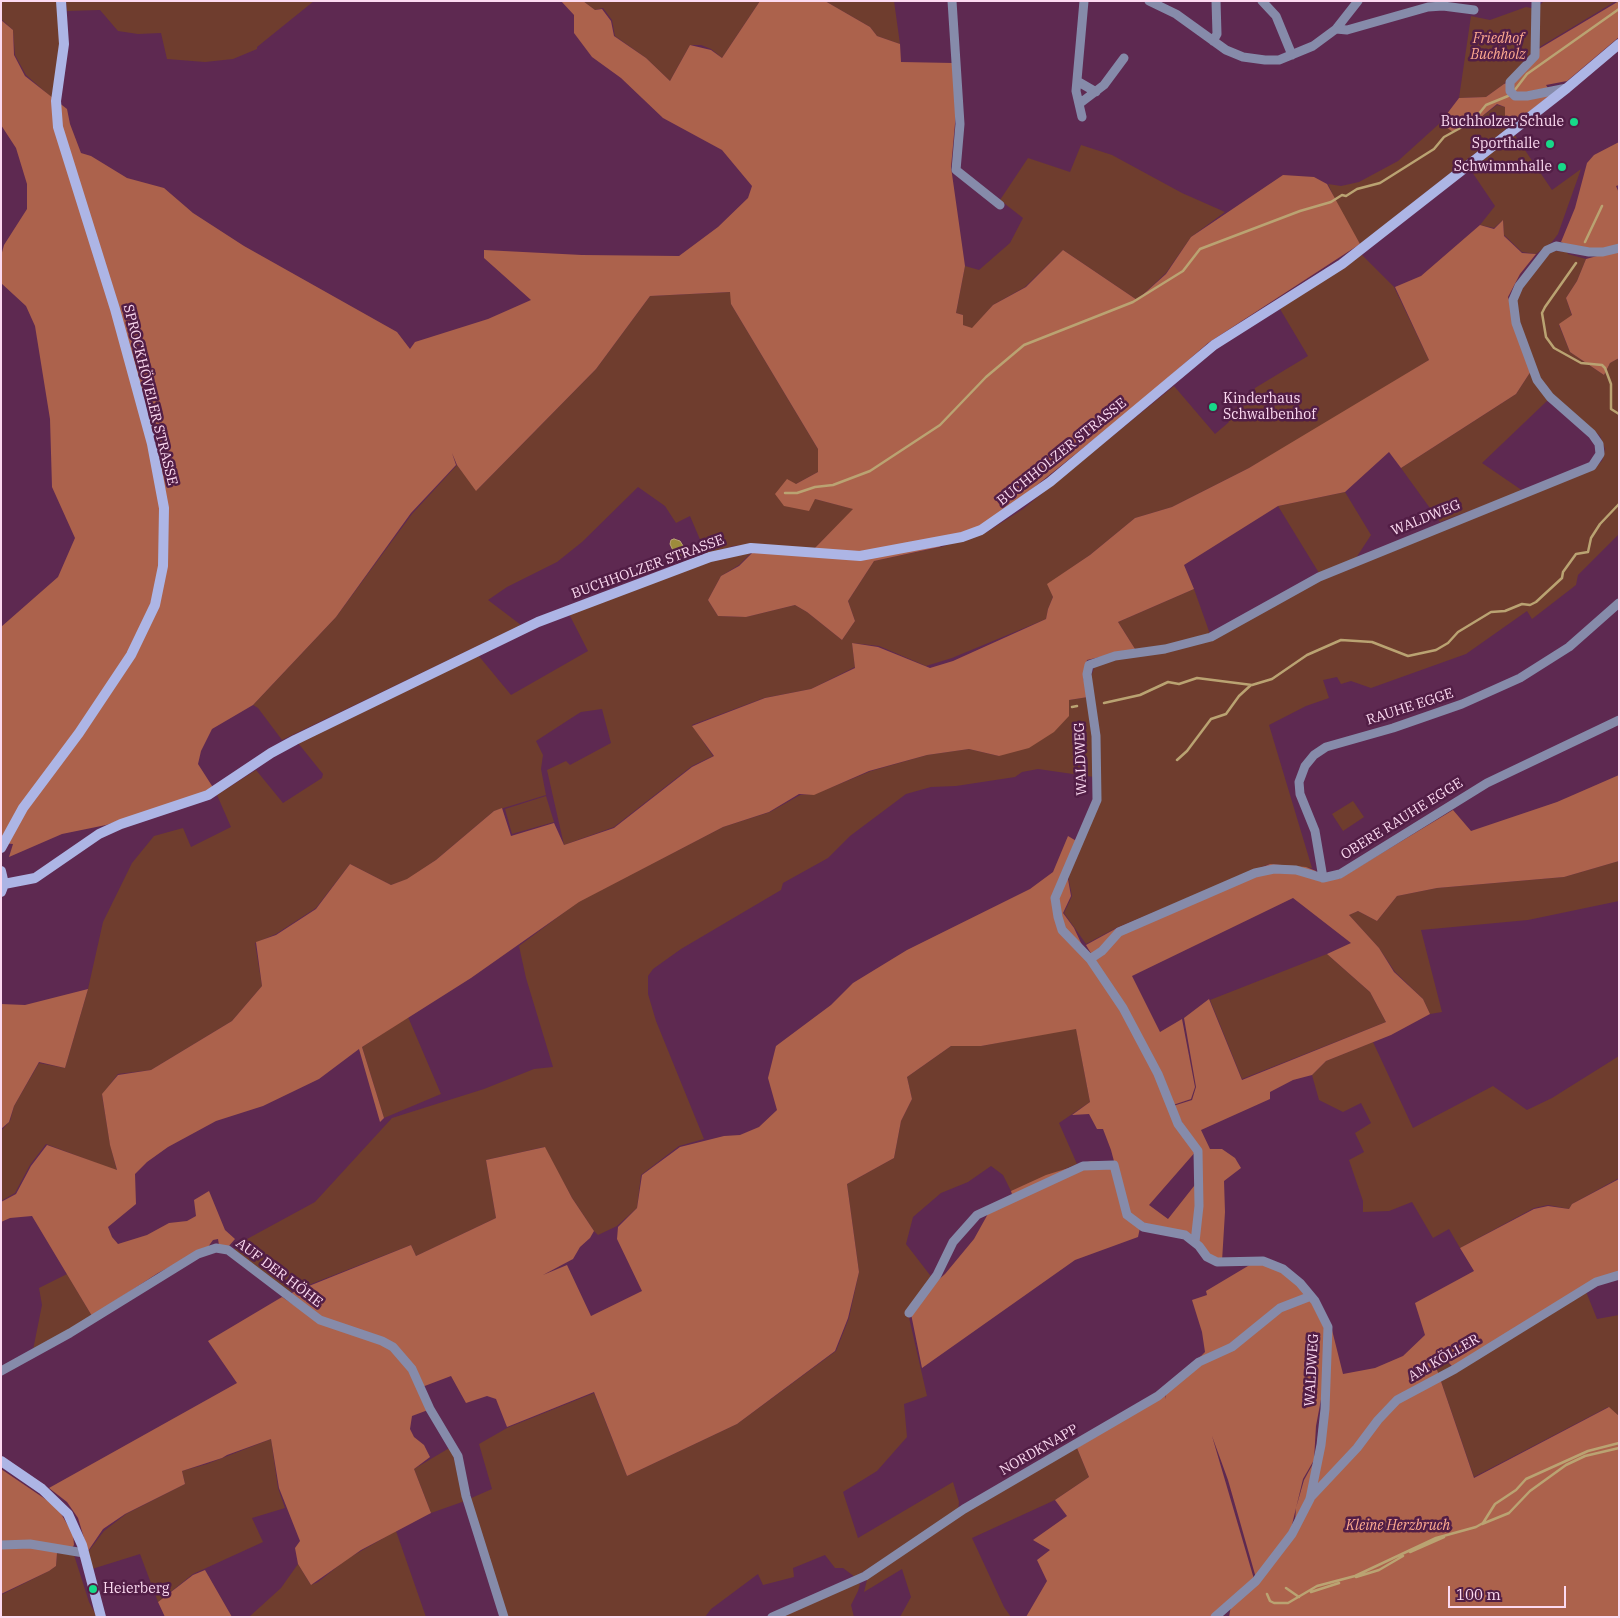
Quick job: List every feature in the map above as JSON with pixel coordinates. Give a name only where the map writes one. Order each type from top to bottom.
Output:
[{"type":"street","name":"SPROCKHÖVELER STRASSE","points":[[1,848],[23,808],[79,733],[131,656],[155,605],[163,566],[164,508],[152,444],[115,310],[58,127],[56,101],[64,44],[61,1]]},
{"type":"street","points":[[952,1],[960,124],[956,170],[1000,205]]},
{"type":"street","points":[[1082,117],[1076,91],[1084,1]]},
{"type":"street","points":[[1149,1],[1176,14],[1213,41],[1243,57],[1265,60],[1279,60],[1313,46],[1336,29],[1358,1]]},
{"type":"street","points":[[1213,41],[1217,34],[1216,1]]},
{"type":"street","points":[[1262,1],[1276,16],[1292,55]]},
{"type":"street","points":[[1536,1],[1534,56],[1510,82],[1510,91],[1515,96],[1527,96],[1567,88]]},
{"type":"street","points":[[1336,29],[1347,30],[1428,7],[1443,6],[1474,10]]},
{"type":"street","name":"BUCHHOLZER STRASSE","points":[[3,888],[35,878],[99,834],[121,824],[208,795],[271,753],[295,740],[531,625],[710,557],[751,548],[860,556],[962,537],[981,530],[1050,482],[1214,345],[1342,264],[1567,88],[1619,44]]},
{"type":"street","points":[[1079,104],[1096,92],[1114,74],[1124,58]]},
{"type":"street","points":[[1077,81],[1096,92]]},
{"type":"street","name":"WALDWEG","points":[[1215,1617],[1256,1581],[1292,1534],[1310,1499],[1321,1445],[1325,1409],[1328,1327],[1311,1296],[1300,1283],[1283,1269],[1263,1261],[1217,1262],[1206,1257],[1195,1242],[1199,1206],[1198,1150],[1178,1124],[1153,1066],[1123,1008],[1090,959],[1062,930],[1055,898],[1097,800],[1095,722],[1086,674],[1090,665],[1115,656],[1174,647],[1211,637],[1319,577],[1596,462],[1600,450],[1597,438],[1550,398],[1532,372],[1516,324],[1513,300],[1518,286],[1547,250],[1556,246],[1589,252],[1603,252],[1619,248]]},
{"type":"street","name":"RAUHE EGGE","points":[[1323,878],[1315,831],[1300,794],[1299,782],[1305,766],[1314,755],[1326,747],[1393,728],[1453,708],[1520,678],[1569,647],[1619,603]]},
{"type":"street","name":"OBERE RAUHE EGGE","points":[[1323,878],[1340,874],[1487,784],[1619,720]]},
{"type":"street","points":[[1090,959],[1102,951],[1119,932],[1255,872],[1274,869],[1296,870],[1323,878]]},
{"type":"street","points":[[1,871],[3,888]]},
{"type":"street","points":[[909,1313],[937,1275],[952,1242],[972,1219],[987,1209],[1084,1166],[1114,1166],[1127,1215],[1143,1227],[1180,1233],[1195,1242]]},
{"type":"street","name":"AUF DER HÖHE","points":[[1,1371],[70,1333],[198,1254],[216,1248],[228,1250],[320,1320],[382,1341],[403,1357],[412,1368],[430,1409],[458,1456],[466,1496],[504,1617]]},
{"type":"street","name":"AM KÖLLER","points":[[1310,1499],[1357,1448],[1378,1420],[1397,1400],[1444,1376],[1596,1282],[1619,1275]]},
{"type":"street","name":"NORDKNAPP","points":[[772,1617],[865,1576],[964,1509],[1158,1396],[1199,1362],[1232,1347],[1280,1308],[1311,1296]]},
{"type":"street","points":[[1,1461],[59,1504],[75,1526],[101,1617]]},
{"type":"street","points":[[1,1545],[30,1544],[84,1553]]},
{"type":"green space","points":[[1,1],[58,1],[60,43],[52,98],[26,75],[15,55],[13,30],[1,19]]},
{"type":"green space","points":[[66,1],[314,1],[257,47],[257,49],[233,59],[205,62],[167,59],[161,33],[138,34],[118,31],[100,10],[67,11]]},
{"type":"green space","points":[[561,1],[583,1],[595,10],[602,9],[611,21],[614,36],[646,58],[670,81],[690,45],[711,50],[722,58],[760,1],[825,1],[870,27],[877,36],[900,44],[901,62],[953,63],[956,113],[951,167],[965,266],[956,313],[963,315],[963,325],[972,328],[993,305],[1026,287],[1063,250],[1137,300],[1166,274],[1191,237],[1283,175],[1314,177],[1327,184],[1360,244],[1208,343],[1133,408],[997,517],[939,547],[874,561],[848,601],[855,621],[842,640],[807,612],[795,605],[746,617],[718,616],[708,600],[721,576],[739,566],[753,552],[814,549],[853,509],[815,499],[809,511],[784,506],[775,494],[787,479],[796,484],[818,472],[818,449],[731,304],[730,292],[650,296],[596,369],[476,491],[457,465],[452,453],[456,465],[411,513],[336,617],[253,705],[212,729],[201,751],[198,764],[214,789],[106,825],[62,834],[9,857],[13,844],[1,843],[1,627],[58,577],[75,538],[52,487],[50,419],[35,326],[26,306],[1,283],[1,256],[4,245],[27,209],[27,184],[16,148],[1,125],[1,20],[13,30],[14,55],[25,76],[67,109],[70,124],[81,153],[91,156],[127,178],[164,188],[193,213],[244,246],[397,332],[410,349],[415,342],[488,319],[531,300],[484,258],[484,250],[582,255],[679,256],[718,227],[748,198],[752,186],[722,150],[663,118],[621,78],[592,57],[574,33],[574,15]]},
{"type":"green space","points":[[583,1],[760,1],[722,58],[711,49],[701,45],[690,45],[670,81],[646,58],[615,36],[612,20],[603,8],[595,10]]},
{"type":"green space","points":[[825,1],[894,1],[900,44],[877,36],[870,27]]},
{"type":"green space","name":"Friedhof Buchholz","points":[[1544,1],[1616,1],[1533,51],[1504,84],[1486,97],[1459,98],[1471,16],[1490,20],[1526,7],[1536,9]]},
{"type":"green space","points":[[1619,1],[1619,37],[1567,81],[1546,85],[1552,94],[1510,126],[1505,116],[1505,107],[1497,104],[1475,122],[1453,132],[1440,123],[1459,98],[1486,97],[1504,84],[1512,81],[1537,50]]},
{"type":"green space","points":[[1497,105],[1505,107],[1505,116],[1510,126],[1360,244],[1341,213],[1328,184],[1341,186],[1359,182],[1398,161],[1440,123],[1454,132],[1475,122]]},
{"type":"green space","points":[[1514,134],[1552,190],[1581,169],[1558,234],[1552,242],[1536,254],[1522,252],[1504,235],[1503,220],[1494,228],[1480,225],[1495,206],[1470,169]]},
{"type":"green space","points":[[1619,142],[1619,185],[1616,186],[1619,193],[1619,245],[1601,250],[1570,246],[1561,242],[1575,208],[1587,163],[1594,155]]},
{"type":"green space","points":[[1081,145],[1112,155],[1182,193],[1225,212],[1191,237],[1166,273],[1137,300],[1063,250],[1025,287],[993,305],[972,329],[963,325],[963,315],[956,313],[965,266],[979,270],[1010,243],[1023,218],[1000,200],[1028,158],[1070,172]]},
{"type":"green space","points":[[1503,220],[1504,236],[1522,253],[1536,254],[1520,274],[1508,297],[1531,371],[1516,394],[1401,468],[1389,452],[1345,492],[1278,506],[1184,565],[1194,589],[1118,622],[1135,649],[1087,660],[1083,677],[1088,697],[1069,700],[1069,716],[1054,732],[1029,748],[999,756],[969,749],[927,755],[869,771],[814,795],[799,794],[769,812],[723,827],[579,902],[471,978],[362,1047],[384,1118],[380,1122],[359,1049],[319,1079],[263,1106],[216,1121],[168,1147],[147,1162],[135,1174],[136,1204],[108,1227],[112,1237],[118,1244],[147,1235],[169,1223],[187,1221],[196,1216],[194,1200],[209,1191],[225,1230],[235,1239],[228,1247],[219,1245],[218,1239],[213,1240],[208,1247],[158,1273],[92,1316],[32,1216],[10,1218],[1,1222],[1,1202],[16,1194],[31,1166],[47,1145],[117,1170],[110,1145],[102,1094],[118,1075],[151,1070],[232,1021],[262,986],[256,942],[276,935],[316,909],[350,864],[391,885],[407,879],[436,860],[494,811],[502,808],[511,836],[554,823],[564,845],[614,828],[692,767],[714,756],[692,726],[765,698],[811,689],[855,668],[852,643],[878,647],[930,668],[953,661],[1046,619],[1053,597],[1047,584],[1090,555],[1135,518],[1172,507],[1249,468],[1429,360],[1395,287],[1421,276],[1480,225],[1494,229]]},
{"type":"green space","points":[[1619,250],[1619,358],[1610,363],[1604,375],[1570,352],[1559,324],[1572,315],[1566,298],[1577,281],[1586,259]]},
{"type":"green space","points":[[1556,251],[1567,252],[1568,254],[1586,259],[1577,281],[1566,298],[1572,316],[1559,325],[1570,352],[1604,375],[1610,363],[1619,358],[1619,534],[1578,575],[1576,585],[1532,619],[1527,611],[1466,654],[1371,688],[1351,681],[1341,684],[1337,677],[1323,680],[1329,698],[1306,706],[1269,725],[1312,868],[1269,864],[1116,928],[1086,944],[1064,913],[1072,896],[1067,871],[1099,801],[1091,677],[1095,665],[1126,657],[1183,647],[1329,576],[1594,468],[1602,461],[1605,449],[1600,436],[1553,396],[1543,385],[1517,317],[1517,294],[1549,253]]},
{"type":"green space","points":[[1361,254],[1394,287],[1429,360],[1325,425],[1249,468],[1172,507],[1135,518],[1090,555],[1048,584],[1053,597],[1046,619],[952,658],[926,666],[879,646],[852,643],[855,667],[811,689],[764,698],[692,725],[713,756],[692,766],[614,827],[564,845],[547,770],[566,761],[570,765],[611,743],[602,709],[581,712],[536,741],[543,755],[541,769],[546,795],[494,811],[436,860],[408,879],[391,885],[350,864],[316,908],[276,934],[255,943],[262,986],[232,1021],[151,1070],[118,1074],[102,1095],[110,1144],[117,1171],[46,1144],[30,1165],[15,1193],[1,1201],[1,1131],[10,1121],[14,1106],[39,1063],[65,1068],[88,989],[103,922],[132,863],[154,836],[183,828],[191,847],[231,827],[217,795],[256,770],[283,803],[322,778],[323,774],[298,743],[478,655],[511,695],[588,651],[569,614],[714,559],[752,552],[739,565],[721,576],[708,600],[718,616],[746,617],[795,605],[807,612],[842,640],[855,621],[848,601],[874,561],[941,547],[987,532],[1023,509],[1174,386],[1215,434],[1229,422],[1225,416],[1253,394],[1255,388],[1308,356],[1280,309]]},
{"type":"green space","points":[[731,292],[731,304],[818,449],[818,472],[796,484],[815,499],[854,509],[814,549],[759,544],[733,546],[707,556],[690,516],[676,523],[665,506],[638,487],[582,542],[557,562],[507,587],[488,600],[521,625],[282,740],[258,708],[253,705],[336,617],[412,514],[457,465],[477,490],[596,369],[650,296]]},
{"type":"green space","points":[[1531,371],[1548,400],[1482,463],[1523,491],[1440,522],[1401,468],[1516,394]]},
{"type":"green space","points":[[1345,492],[1371,535],[1356,558],[1319,573],[1278,506]]},
{"type":"green space","points":[[1194,589],[1210,634],[1182,643],[1135,649],[1118,622]]},
{"type":"green space","points":[[1088,697],[1093,732],[1094,777],[1038,769],[1022,772],[1015,777],[956,786],[931,787],[906,794],[850,836],[828,858],[783,883],[781,890],[681,949],[653,969],[648,976],[648,994],[656,1021],[704,1139],[679,1146],[641,1175],[637,1208],[617,1226],[598,1235],[594,1231],[572,1198],[544,1147],[486,1160],[496,1218],[416,1256],[411,1245],[288,1293],[235,1250],[236,1245],[315,1202],[392,1118],[484,1089],[534,1069],[553,1067],[526,978],[519,946],[578,902],[723,827],[770,812],[800,795],[815,794],[871,771],[927,755],[969,749],[999,756],[1069,700]]},
{"type":"green space","points":[[1619,775],[1619,861],[1564,877],[1437,888],[1397,896],[1377,921],[1358,911],[1349,915],[1379,948],[1394,972],[1423,999],[1430,1014],[1391,1035],[1326,1061],[1312,1075],[1293,1080],[1270,1092],[1270,1099],[1201,1130],[1210,1149],[1222,1149],[1235,1158],[1241,1168],[1224,1181],[1225,1212],[1222,1261],[1212,1258],[1199,1241],[1200,1150],[1181,1123],[1173,1106],[1192,1100],[1196,1087],[1184,1018],[1209,999],[1242,1080],[1386,1022],[1370,992],[1327,954],[1351,943],[1293,898],[1132,976],[1160,1032],[1182,1019],[1195,1087],[1191,1099],[1173,1105],[1110,985],[1086,945],[1117,928],[1270,864],[1306,867],[1316,871],[1315,874],[1339,879],[1453,810],[1471,831],[1557,802]]},
{"type":"green space","points":[[546,796],[554,822],[512,834],[505,809]]},
{"type":"green space","points":[[1353,801],[1364,817],[1343,831],[1332,814]]},
{"type":"green space","points":[[1068,836],[1078,842],[1066,868],[1071,896],[1063,913],[1074,928],[1091,964],[1121,1009],[1197,1150],[1149,1205],[1168,1219],[1198,1181],[1193,1236],[1151,1227],[1128,1214],[1111,1150],[1103,1129],[1097,1129],[1089,1114],[1072,1115],[1090,1102],[1076,1029],[981,1046],[951,1046],[907,1077],[912,1099],[901,1121],[894,1158],[847,1184],[859,1272],[848,1318],[835,1351],[737,1424],[627,1476],[594,1392],[507,1427],[496,1399],[487,1396],[466,1403],[451,1376],[422,1387],[404,1354],[321,1318],[289,1294],[411,1245],[416,1256],[496,1218],[486,1160],[545,1147],[572,1198],[594,1231],[590,1238],[580,1247],[573,1259],[543,1275],[567,1265],[591,1316],[642,1291],[617,1239],[618,1227],[637,1208],[642,1175],[680,1147],[724,1136],[740,1135],[759,1127],[777,1110],[768,1078],[776,1046],[831,1005],[853,983],[907,950],[1030,889],[1053,872]]},
{"type":"green space","points":[[1619,861],[1619,901],[1528,920],[1421,930],[1442,1012],[1430,1014],[1423,999],[1395,972],[1379,948],[1349,915],[1358,911],[1377,921],[1397,896],[1437,888],[1564,877]]},
{"type":"green space","points":[[1327,954],[1370,992],[1386,1022],[1242,1079],[1210,1000]]},
{"type":"green space","points":[[88,989],[65,1068],[39,1062],[14,1106],[9,1122],[1,1129],[1,1004],[25,1005]]},
{"type":"green space","points":[[408,1017],[441,1094],[384,1118],[362,1047]]},
{"type":"green space","points":[[1076,1028],[1090,1102],[1059,1123],[1077,1164],[1011,1191],[1003,1175],[991,1166],[968,1182],[941,1193],[913,1217],[906,1244],[933,1279],[908,1313],[927,1396],[904,1404],[907,1437],[877,1471],[843,1492],[858,1538],[953,1482],[959,1502],[958,1511],[855,1577],[843,1568],[835,1568],[825,1555],[793,1568],[794,1577],[763,1585],[758,1574],[711,1609],[705,1617],[505,1617],[469,1499],[492,1489],[479,1444],[507,1428],[594,1393],[627,1476],[737,1424],[836,1351],[849,1318],[859,1272],[847,1184],[894,1158],[901,1121],[912,1099],[907,1077],[951,1046],[981,1046]]},
{"type":"green space","points":[[1373,1042],[1413,1128],[1493,1086],[1527,1110],[1552,1098],[1619,1056],[1619,1178],[1572,1204],[1569,1209],[1548,1205],[1534,1208],[1460,1248],[1449,1229],[1433,1238],[1412,1202],[1389,1211],[1363,1212],[1363,1201],[1349,1160],[1364,1152],[1355,1133],[1371,1123],[1361,1103],[1343,1112],[1319,1100],[1312,1075],[1326,1061]]},
{"type":"green space","points":[[1091,1161],[1111,1161],[1126,1215],[1140,1228],[1138,1237],[1075,1260],[922,1368],[911,1314],[926,1291],[945,1274],[974,1239],[989,1212],[1013,1198],[1011,1191],[1046,1175]]},
{"type":"green space","name":"Kleine Herzbruch","points":[[1619,1179],[1619,1273],[1453,1367],[1441,1355],[1433,1358],[1474,1478],[1609,1407],[1619,1416],[1619,1617],[1229,1617],[1231,1606],[1294,1536],[1296,1508],[1290,1533],[1256,1578],[1228,1480],[1212,1436],[1254,1579],[1213,1617],[1026,1617],[1047,1581],[1037,1560],[1050,1550],[1033,1540],[1067,1516],[1055,1500],[1089,1477],[1077,1448],[1164,1393],[1166,1399],[1165,1393],[1205,1352],[1202,1332],[1192,1300],[1207,1295],[1206,1291],[1253,1263],[1282,1271],[1300,1285],[1331,1326],[1343,1374],[1375,1368],[1403,1356],[1425,1335],[1415,1303],[1474,1271],[1460,1248],[1534,1209],[1548,1206],[1569,1209],[1572,1204]],"holes":[[[1325,1378],[1315,1460],[1304,1480],[1296,1508],[1303,1479],[1314,1460],[1316,1426]]]},
{"type":"green space","points":[[67,1274],[92,1316],[33,1350],[42,1305],[39,1288]]},
{"type":"green space","points":[[1585,1289],[1597,1319],[1619,1315],[1619,1416],[1608,1407],[1474,1477],[1433,1358],[1441,1355],[1455,1371]]},
{"type":"green space","points":[[282,1297],[319,1322],[379,1343],[391,1350],[410,1369],[428,1410],[412,1416],[410,1429],[414,1437],[424,1445],[430,1457],[414,1469],[431,1513],[361,1550],[311,1585],[298,1564],[295,1548],[300,1541],[279,1488],[271,1439],[182,1471],[185,1484],[125,1514],[103,1529],[88,1551],[78,1518],[67,1502],[49,1488],[237,1383],[208,1341]]},
{"type":"green space","points":[[271,1439],[278,1488],[285,1508],[252,1518],[263,1542],[193,1574],[158,1602],[140,1554],[92,1569],[88,1552],[104,1531],[126,1514],[185,1484],[182,1471],[207,1464]]},
{"type":"green space","points":[[451,1447],[465,1501],[431,1513],[414,1469]]},
{"type":"green space","points":[[1077,1448],[1089,1477],[1055,1500],[972,1538],[1004,1607],[1011,1617],[900,1617],[911,1597],[902,1569],[864,1592],[868,1576],[966,1510]]},
{"type":"green space","points":[[1,1469],[57,1507],[73,1534],[74,1545],[72,1548],[57,1553],[56,1566],[49,1571],[1,1594]]},
{"type":"green space","points":[[396,1531],[426,1617],[249,1617],[281,1588],[298,1564],[311,1585],[318,1582],[347,1559]]},
{"type":"green space","points":[[57,1553],[74,1555],[89,1602],[97,1617],[1,1617],[1,1595],[56,1566]]},
{"type":"green space","points":[[205,1570],[232,1617],[165,1617],[158,1602],[193,1575]]},
{"type":"green space","points":[[857,1582],[860,1584],[851,1605],[854,1617],[778,1617]]},
{"type":"shaded area","points":[[671,540],[680,541],[688,554],[677,559],[670,544]]},
{"type":"waterway","points":[[1514,91],[1527,74],[1619,9]]},
{"type":"waterway","points":[[785,493],[797,493],[815,487],[833,485],[870,471],[940,425],[986,377],[1024,345],[1133,302],[1183,271],[1200,249],[1300,211],[1331,202],[1357,189],[1380,183],[1434,149],[1444,137],[1473,121],[1486,105],[1508,96]]},
{"type":"waterway","points":[[1585,242],[1602,206]]},
{"type":"waterway","points":[[1576,263],[1542,313],[1546,337],[1554,348],[1581,363],[1602,365],[1605,368],[1611,384],[1611,409],[1619,414]]},
{"type":"waterway","points":[[1104,703],[1140,695],[1168,682],[1179,684],[1197,678],[1252,685],[1272,679],[1307,655],[1341,640],[1372,642],[1408,656],[1436,650],[1448,643],[1458,632],[1491,612],[1505,611],[1522,604],[1530,605],[1536,602],[1562,578],[1563,572],[1576,554],[1588,552],[1591,538],[1600,524],[1619,504]]},
{"type":"waterway","points":[[1177,760],[1187,751],[1211,719],[1226,714],[1239,696],[1251,685]]},
{"type":"waterway","points":[[1072,707],[1077,706]]},
{"type":"waterway","points":[[1267,1594],[1270,1601],[1274,1603],[1288,1603],[1317,1586],[1355,1576],[1436,1538],[1476,1527],[1483,1523],[1495,1504],[1516,1490],[1526,1479],[1588,1451],[1619,1443]]},
{"type":"waterway","points":[[1482,1524],[1509,1513],[1530,1491],[1566,1465],[1585,1456],[1619,1448]]},
{"type":"waterway","points":[[1410,1552],[1444,1537]]},
{"type":"waterway","points":[[1356,1577],[1379,1570],[1403,1556]]},
{"type":"waterway","points":[[1311,1592],[1339,1583]]},
{"type":"waterway","points":[[1286,1588],[1299,1597]]},
{"type":"place","name":"Buchholzer Schule","points":[[1574,122]]},
{"type":"place","name":"Sporthalle","points":[[1550,144]]},
{"type":"place","name":"Schwimmhalle","points":[[1562,167]]},
{"type":"place","name":"Kinderhaus Schwalbenhof","points":[[1213,407]]},
{"type":"place","name":"Heierberg","points":[[93,1589]]}]
